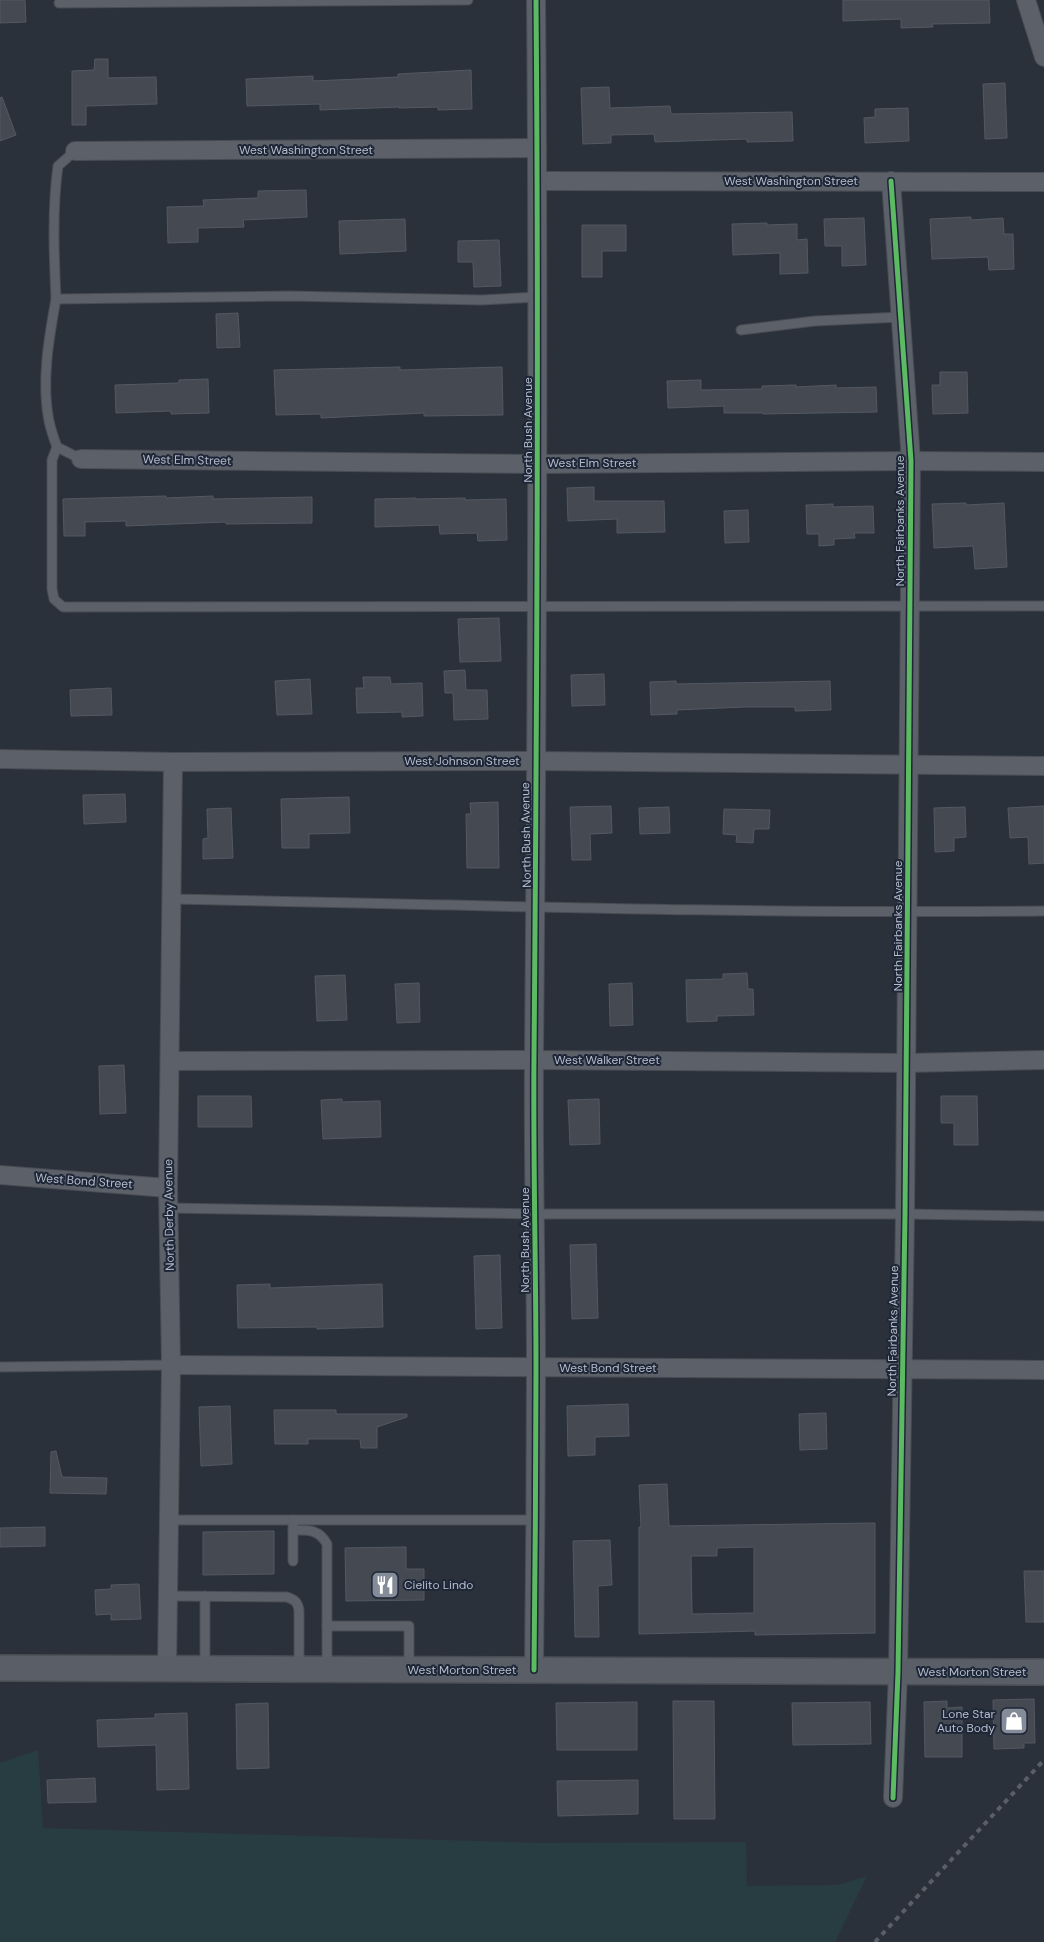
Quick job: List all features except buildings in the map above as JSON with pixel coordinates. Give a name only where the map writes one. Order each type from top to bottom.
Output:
[{"type":"main road","name":"West Morton Street","points":[[0,1668],[1044,1672]]},
{"type":"street","name":"North Bush Avenue","points":[[534,1670],[536,1367],[534,1060],[538,464],[536,0]]},
{"type":"street","points":[[1026,0],[1044,57]]},
{"type":"street","name":"West Washington Street","points":[[75,151],[537,148]]},
{"type":"street","name":"West Washington Street","points":[[538,181],[1044,182]]},
{"type":"street","name":"North Fairbanks Avenue","points":[[891,181],[911,461],[905,1214],[898,1672],[893,1798]]},
{"type":"street","name":"West Elm Street","points":[[81,460],[538,464],[911,461],[1044,462]]},
{"type":"street","name":"West Johnson Street","points":[[0,759],[173,762],[535,761],[1044,766]]},
{"type":"street","name":"North Derby Avenue","points":[[167,1668],[171,1365],[168,1188],[173,762]]},
{"type":"street","name":"West Walker Street","points":[[170,1061],[534,1060],[907,1063],[1044,1060]]},
{"type":"street","name":"West Bond Street","points":[[0,1175],[168,1188]]},
{"type":"street","name":"West Bond Street","points":[[171,1365],[1044,1370]]},
{"type":"lane","points":[[59,3],[468,0]]},
{"type":"lane","points":[[75,151],[58,166],[54,257],[56,299],[48,342],[46,374],[48,421],[57,447],[52,460],[52,589],[54,599],[63,607],[1044,606]]},
{"type":"lane","points":[[56,299],[289,296],[481,300],[538,297]]},
{"type":"lane","points":[[742,330],[815,321],[901,318]]},
{"type":"lane","points":[[57,447],[81,460]]},
{"type":"lane","points":[[171,899],[536,907],[908,912],[1044,911]]},
{"type":"lane","points":[[169,1208],[535,1214],[1044,1216]]},
{"type":"lane","points":[[0,1367],[171,1365]]},
{"type":"lane","points":[[169,1520],[535,1520]]},
{"type":"lane","points":[[293,1561],[294,1520]]},
{"type":"lane","points":[[293,1530],[314,1530],[324,1537],[328,1544],[327,1669]]},
{"type":"lane","points":[[168,1596],[287,1597],[294,1599],[298,1604],[299,1611],[299,1669]]},
{"type":"lane","points":[[205,1596],[205,1668]]},
{"type":"lane","points":[[327,1626],[409,1626],[409,1669]]},
{"type":"green space","points":[[38,1750],[43,1828],[541,1843],[746,1842],[747,1886],[838,1885],[867,1876],[835,1942],[0,1942],[0,1763]]},
{"type":"railway","points":[[875,1942],[1044,1760]]},
{"type":"cycle path","points":[[534,1670],[536,1481],[534,1096],[537,661],[536,0]]},
{"type":"cycle path","points":[[891,181],[911,461],[905,1214],[898,1672],[893,1798]]},
{"type":"place","name":"Cielito Lindo","points":[[385,1585]]},
{"type":"place","name":"Lone Star Auto Body","points":[[1014,1721]]}]
